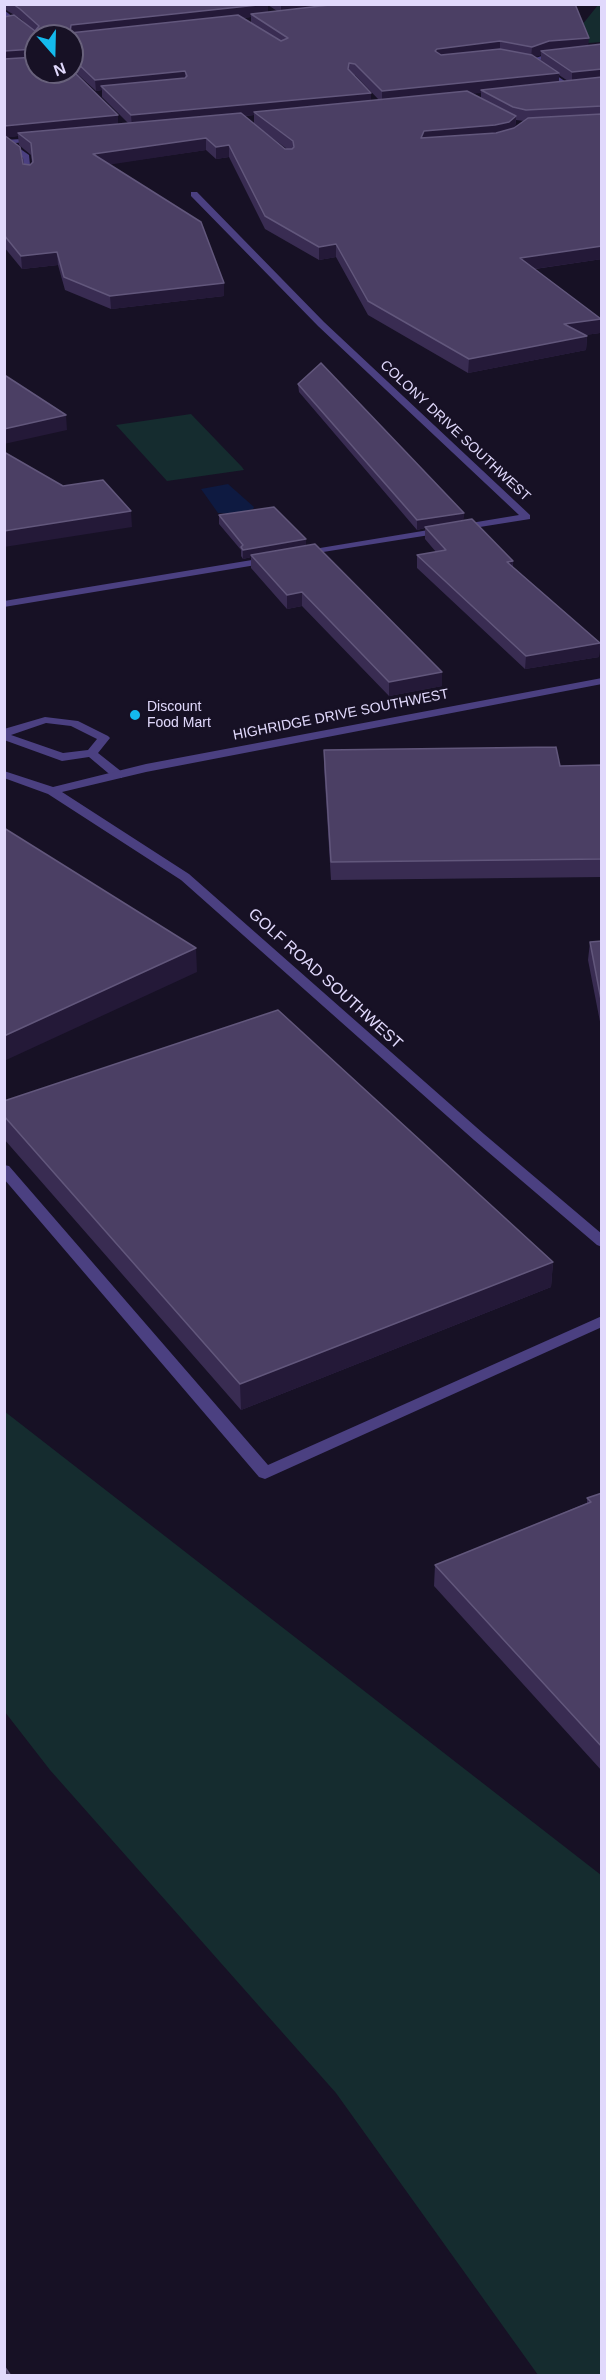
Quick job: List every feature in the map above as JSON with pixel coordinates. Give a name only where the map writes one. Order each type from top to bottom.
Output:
[{"type":"street","points":[[4,12],[24,28]]},
{"type":"street","points":[[4,24],[17,22]]},
{"type":"street","points":[[534,63],[537,59],[549,56],[602,52]]},
{"type":"street","points":[[525,60],[534,63],[570,87]]},
{"type":"street","points":[[559,88],[580,86]]},
{"type":"street","points":[[6,142],[40,139]]},
{"type":"street","points":[[6,142],[26,158],[28,173]]},
{"type":"street","name":"COLONY DRIVE SOUTHWEST","points":[[194,194],[321,324],[527,517],[292,556]]},
{"type":"street","points":[[4,604],[281,558]]},
{"type":"street","name":"HIGHRIDGE DRIVE SOUTHWEST","points":[[52,791],[118,775],[602,681]]},
{"type":"street","points":[[45,720],[74,723],[104,738],[92,753],[62,757],[4,735],[45,720]]},
{"type":"street","points":[[92,753],[118,775]]},
{"type":"street","name":"GOLF ROAD SOUTHWEST","points":[[4,774],[52,791],[185,877],[478,1137],[602,1242]]},
{"type":"street","points":[[4,1169],[265,1473],[602,1321]]},
{"type":"green space","points":[[598,5],[601,5],[601,42],[566,45]]},
{"type":"green space","points":[[191,414],[244,470],[167,481],[116,425]]},
{"type":"green space","points":[[4,1411],[601,1875],[601,2375],[538,2375],[336,2093],[50,1770],[5,1712]]},
{"type":"water","points":[[228,484],[254,507],[253,509],[235,514],[218,513],[201,489]]},
{"type":"building","points":[[13,4],[267,4],[80,24],[37,24]]},
{"type":"building","points":[[338,4],[575,4],[589,38],[549,41],[532,47],[500,41],[435,51],[441,55],[500,49],[532,55],[559,73],[382,91],[355,64],[349,63],[348,69],[371,93],[131,115],[101,86],[185,78],[187,76],[185,71],[95,80],[84,69],[84,32],[238,15],[281,41],[288,38],[251,14]]},
{"type":"building","points":[[14,15],[26,24],[24,24],[24,50],[4,51],[4,17]]},
{"type":"building","points":[[602,44],[602,69],[572,72],[541,51]]},
{"type":"building","points":[[24,58],[24,84],[84,84],[84,82],[118,115],[4,126],[4,59]]},
{"type":"building","points":[[602,77],[602,106],[526,110],[513,107],[481,90]]},
{"type":"building","points":[[467,91],[516,116],[509,122],[495,125],[424,131],[421,138],[496,133],[514,128],[528,118],[602,114],[602,246],[520,258],[601,319],[564,324],[587,336],[469,359],[368,301],[336,244],[319,247],[265,216],[229,145],[216,147],[206,138],[93,154],[201,222],[224,283],[110,296],[64,277],[57,252],[21,256],[4,235],[4,135],[20,147],[23,164],[30,165],[33,162],[31,143],[18,133],[241,113],[285,149],[292,149],[293,141],[254,112]]},
{"type":"building","points":[[321,363],[464,513],[417,520],[298,384]]},
{"type":"building","points":[[6,376],[66,415],[4,429],[4,377]]},
{"type":"building","points":[[4,452],[63,486],[103,480],[131,511],[4,531]]},
{"type":"building","points":[[274,507],[306,539],[243,550],[241,547],[243,545],[219,515]]},
{"type":"building","points":[[472,519],[513,561],[507,562],[600,643],[526,656],[417,555],[446,550],[425,527]]},
{"type":"building","points":[[315,544],[442,672],[389,682],[302,592],[287,595],[251,555]]},
{"type":"building","points":[[556,747],[560,766],[602,765],[602,859],[331,862],[324,750]]},
{"type":"building","points":[[4,828],[196,948],[4,1036]]},
{"type":"building","points":[[602,941],[602,1005],[590,942]]},
{"type":"building","points":[[278,1010],[553,1262],[240,1384],[4,1116],[4,1101]]},
{"type":"building","points":[[602,1493],[602,1747],[435,1565],[591,1502],[587,1498]]},
{"type":"building","points":[[4,2366],[11,2376],[4,2376]]},
{"type":"place","name":"Discount Food Mart","points":[[135,715]]}]
